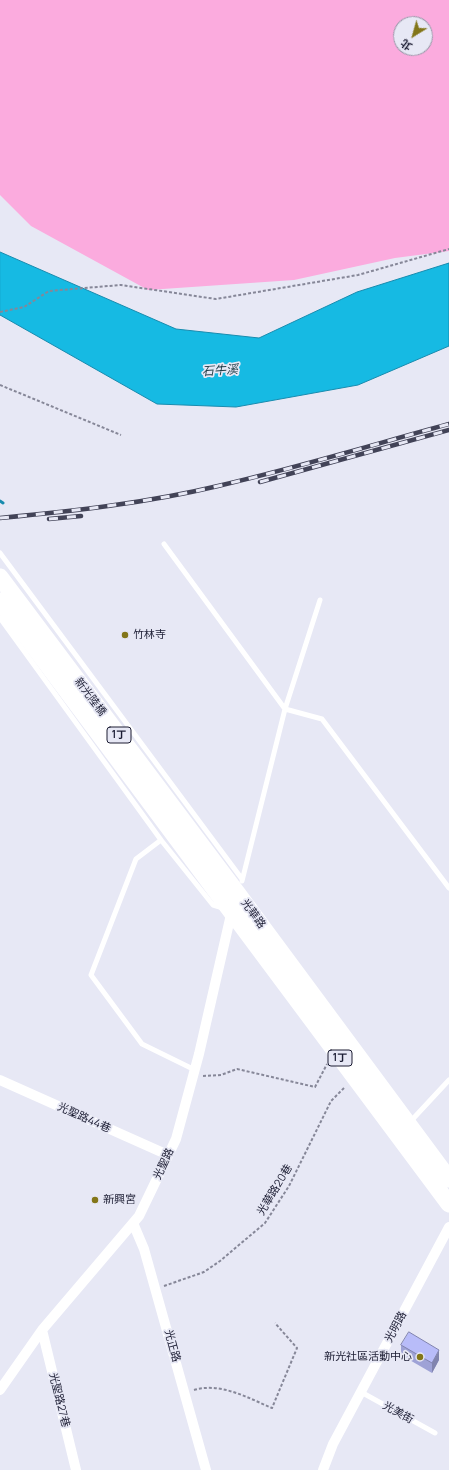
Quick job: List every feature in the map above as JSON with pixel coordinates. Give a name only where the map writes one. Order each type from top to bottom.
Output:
[{"type":"main road","name":"新光陸橋","points":[[0,577],[240,887]]},
{"type":"main road","name":"新光陸橋","points":[[0,601],[232,911]]},
{"type":"main road","name":"光華路","points":[[240,887],[449,1204]]},
{"type":"main road","name":"光華路","points":[[232,911],[354,1078],[408,1124],[449,1179]]},
{"type":"street","name":"光聖路","points":[[0,1390],[42,1330],[139,1216],[176,1139],[194,1073],[232,911],[240,887]]},
{"type":"street","name":"光聖路44巷","points":[[0,1080],[168,1155]]},
{"type":"street","name":"光正路","points":[[133,1223],[144,1249],[156,1289],[206,1470]]},
{"type":"street","name":"光明路","points":[[322,1470],[333,1444],[449,1227]]},
{"type":"street","name":"光聖路27巷","points":[[42,1330],[76,1470]]},
{"type":"lane","points":[[164,544],[285,709],[322,719],[449,888]]},
{"type":"lane","points":[[0,553],[240,887]]},
{"type":"lane","points":[[240,887],[285,709],[320,600]]},
{"type":"lane","points":[[0,618],[161,840],[213,905],[232,911]]},
{"type":"lane","points":[[161,840],[136,859],[91,975],[142,1044],[194,1073]]},
{"type":"lane","points":[[408,1124],[449,1080]]},
{"type":"lane","name":"光美街","points":[[361,1392],[435,1434]]},
{"type":"path","points":[[0,312],[24,307],[49,291],[121,285],[216,299],[358,275],[449,248]]},
{"type":"path","points":[[0,385],[121,435]]},
{"type":"path","points":[[194,1073],[221,1075],[237,1069],[315,1087],[334,1050]]},
{"type":"path","name":"光華路20巷","points":[[156,1289],[204,1272],[220,1261],[265,1223],[289,1186],[330,1101],[354,1078]]},
{"type":"path","points":[[185,1393],[204,1387],[232,1391],[272,1408],[297,1348],[275,1323]]},
{"type":"shaded area","points":[[0,0],[449,0],[449,251],[395,258],[294,280],[148,290],[31,226],[0,195]]},
{"type":"water","name":"石牛溪","points":[[0,252],[176,329],[259,338],[357,292],[449,263],[449,346],[358,385],[236,407],[157,404],[0,315]]},
{"type":"building","points":[[409,1332],[439,1350],[432,1363],[401,1345]]},
{"type":"railway","points":[[0,518],[110,506],[191,492],[276,472],[449,424]]},
{"type":"railway","points":[[260,482],[449,430]]},
{"type":"railway","points":[[49,519],[81,516]]},
{"type":"place","name":"竹林寺","points":[[125,635]]},
{"type":"place","name":"新興宮","points":[[95,1200]]},
{"type":"place","name":"新光社區活動中心","points":[[420,1357]]}]
